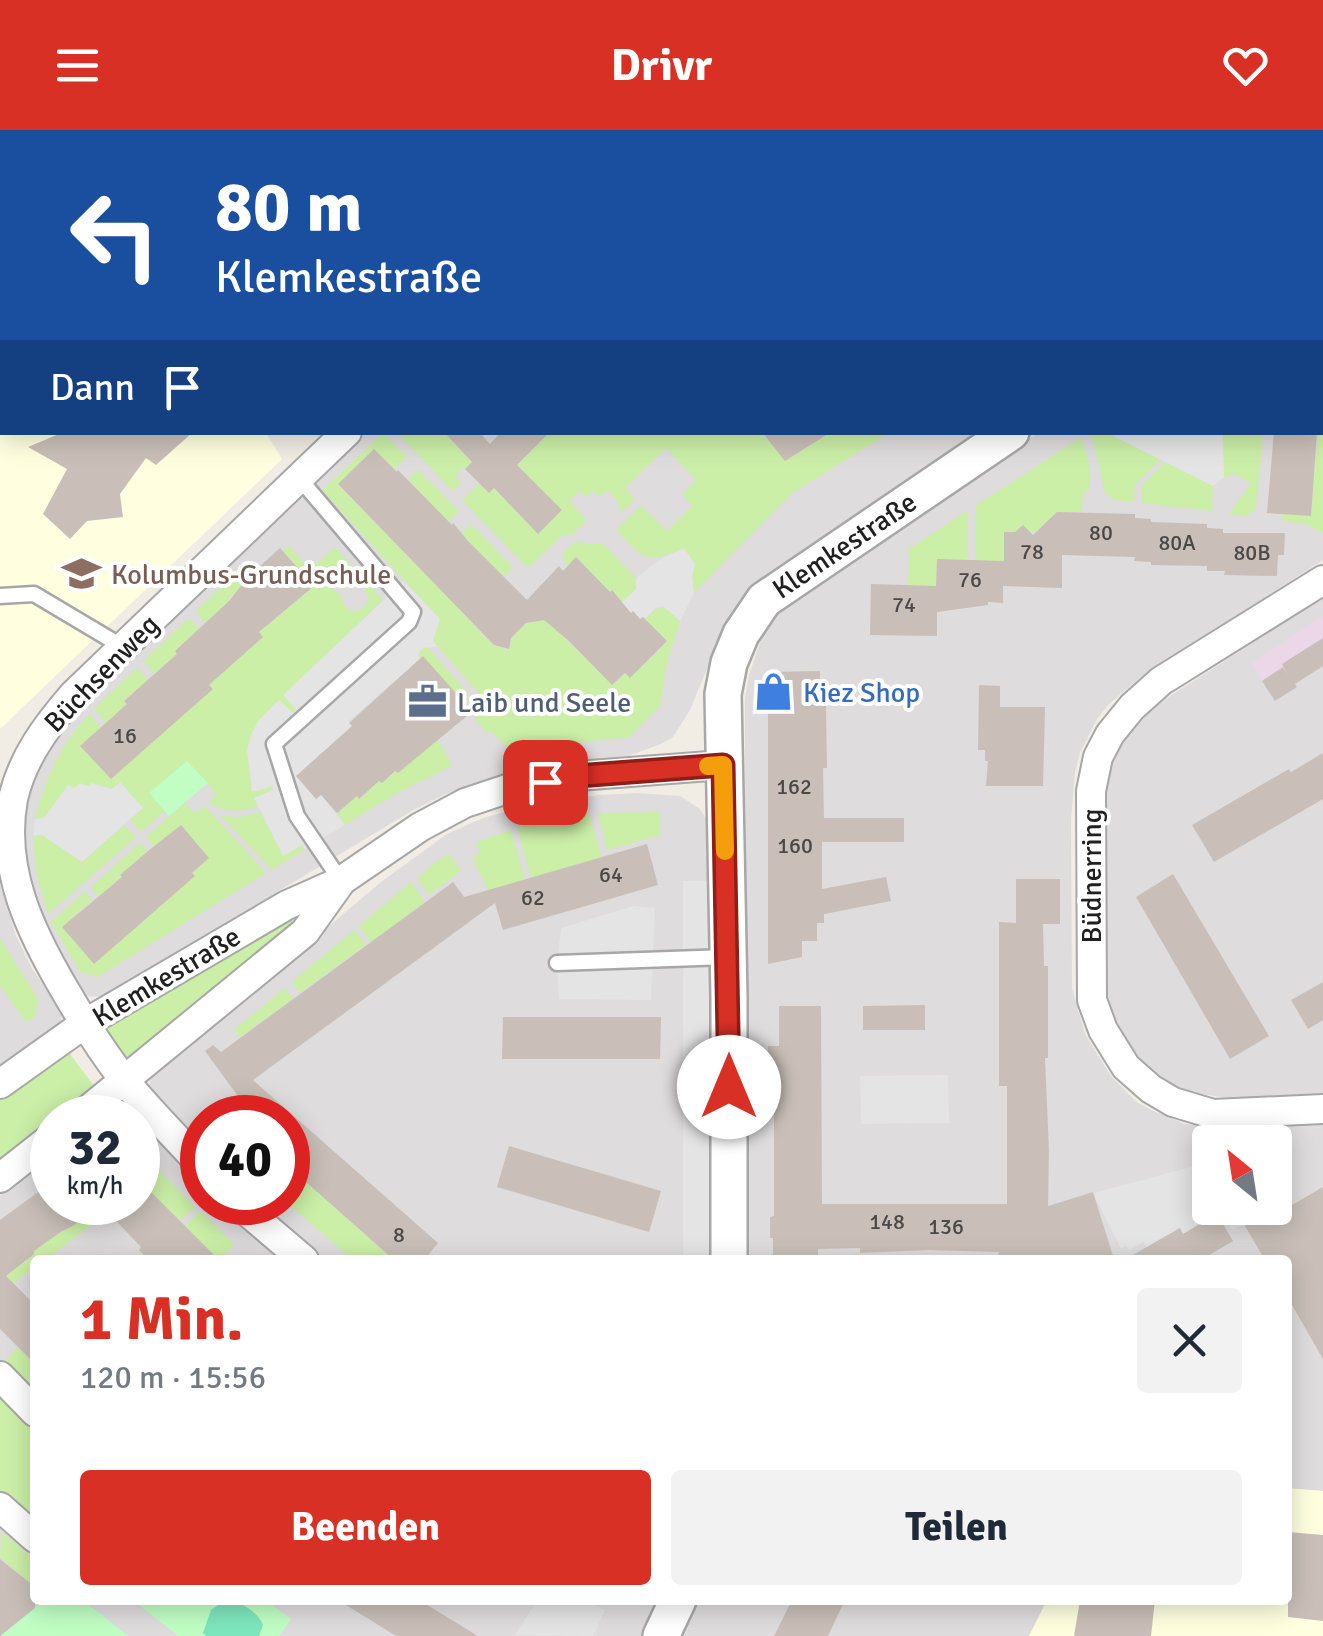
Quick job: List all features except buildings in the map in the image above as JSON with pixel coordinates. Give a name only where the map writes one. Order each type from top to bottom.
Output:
[{"type":"street","name":"Büchsenweg","points":[[180,1142],[124,1080],[84,1024],[39,947],[16,893],[13,876],[9,825],[13,798],[24,766],[45,727],[74,694],[344,435]]},
{"type":"street","name":"Klemkestraße","points":[[0,1084],[84,1024],[287,904],[340,882],[420,827],[464,804],[514,788],[577,776],[723,765],[723,694],[728,663],[741,634],[764,600],[1006,435]]},
{"type":"street","name":"Büdnerring","points":[[1323,580],[1161,681],[1132,707],[1110,734],[1098,758],[1091,791],[1092,1000],[1103,1030],[1126,1067],[1173,1102],[1213,1114],[1323,1109]]},
{"type":"street","points":[[723,765],[728,1255]]},
{"type":"street","name":"Klemkestraße","points":[[106,1095],[305,932],[340,882]]},
{"type":"street","points":[[0,1178],[30,1154]]},
{"type":"street","points":[[263,1225],[298,1255]]},
{"type":"street","points":[[0,1376],[30,1407]]},
{"type":"street","points":[[0,1507],[30,1534]]},
{"type":"street","points":[[660,1636],[676,1605]]},
{"type":"lane","points":[[299,478],[413,612],[409,622],[274,744],[297,816],[340,882]]},
{"type":"lane","points":[[0,596],[34,594],[123,647]]},
{"type":"lane","points":[[558,963],[727,957]]},
{"type":"shaded area","name":"Kolumbus-Grundschule","points":[[0,435],[267,435],[282,459],[0,729]]},
{"type":"shaded area","points":[[363,435],[990,435],[733,621],[718,642],[690,710],[673,737],[625,757],[531,767],[448,793],[415,809],[103,997],[85,996],[43,935],[20,841],[33,776],[58,730]]},
{"type":"shaded area","points":[[1035,435],[1323,435],[1323,560],[1142,676],[1108,705],[1080,753],[1071,820],[1072,988],[1085,1034],[1111,1076],[1135,1101],[1193,1125],[1192,1225],[1292,1225],[1292,1126],[1323,1124],[1323,1636],[679,1636],[694,1605],[1292,1605],[1292,1255],[746,1255],[745,699],[762,637],[801,590]]},
{"type":"shaded area","points":[[1111,435],[1223,435],[1224,478],[1213,486]]},
{"type":"shaded area","points":[[684,548],[695,564],[694,593],[680,621],[663,606],[655,608],[645,619],[631,613],[621,603],[636,589],[636,578],[662,558]]},
{"type":"shaded area","points":[[404,581],[440,619],[433,640],[437,647],[423,648],[418,654],[420,659],[349,721],[352,726],[316,799],[321,795],[345,825],[305,849],[302,845],[283,856],[254,798],[273,790],[272,786],[252,792],[247,750],[251,735],[258,721],[279,700],[293,713],[296,709],[283,695]]},
{"type":"shaded area","points":[[1323,598],[1323,1094],[1226,1098],[1185,1091],[1164,1081],[1127,1047],[1107,1000],[1103,978],[1103,802],[1108,775],[1120,745],[1156,705]]},
{"type":"shaded area","points":[[1323,616],[1323,666],[1275,701],[1251,663]]},
{"type":"shaded area","points":[[120,782],[143,808],[82,862],[42,835],[33,836],[35,819],[44,818],[68,785],[74,788],[80,783],[91,783],[112,789]]},
{"type":"shaded area","points":[[599,795],[680,796],[700,809],[709,824],[714,881],[683,882],[683,1255],[315,1255],[280,1225],[310,1225],[310,1095],[180,1095],[180,1126],[160,1102],[160,1095],[154,1095],[148,1088],[152,1076],[381,882],[447,834],[483,818],[535,804]]},
{"type":"shaded area","points":[[683,881],[714,881],[715,1255],[683,1255]]},
{"type":"shaded area","points":[[0,885],[16,936],[31,967],[63,1015],[58,1026],[0,1069]]},
{"type":"shaded area","points":[[633,906],[655,908],[651,1000],[559,999],[557,963],[561,928]]},
{"type":"shaded area","points":[[948,1075],[949,1123],[861,1124],[860,1076]]},
{"type":"shaded area","points":[[160,1139],[180,1161],[180,1225],[244,1225],[279,1255],[30,1255],[30,1605],[657,1605],[642,1636],[0,1636],[0,1195],[30,1172],[30,1225],[160,1225]]},
{"type":"shaded area","points":[[1192,1167],[1192,1225],[1198,1225],[1183,1234],[1179,1228],[1147,1247],[1143,1242],[1129,1251],[1126,1246],[1121,1249],[1093,1193]]},
{"type":"shaded area","points":[[1292,1488],[1323,1491],[1323,1636],[1029,1636],[1044,1605],[1292,1605]]},
{"type":"shaded area","points":[[534,1605],[595,1605],[605,1610],[593,1636],[515,1635]]},
{"type":"green space","points":[[385,435],[407,457],[394,469],[374,449],[337,486],[461,605],[458,611],[493,645],[509,650],[516,632],[533,622],[540,611],[613,685],[625,673],[631,677],[667,642],[645,619],[656,609],[670,611],[680,621],[667,662],[660,706],[629,737],[509,750],[475,719],[488,704],[433,641],[439,619],[322,490]]},
{"type":"green space","points":[[399,435],[446,435],[472,462],[455,476],[461,483],[453,491]]},
{"type":"green space","points":[[763,435],[785,461],[828,435],[886,435],[791,494],[694,593],[692,569],[684,548],[661,556],[646,556],[616,530],[641,506],[667,531],[692,506],[682,494],[696,480],[666,448],[625,488],[635,499],[622,512],[607,490],[599,497],[593,491],[587,497],[579,491],[569,501],[587,520],[572,535],[562,536],[528,568],[462,500],[479,483],[489,493],[494,488],[537,533],[561,510],[517,465],[545,437]]},
{"type":"green space","points":[[1089,435],[1111,435],[1161,460],[1135,484],[1134,502],[1115,500],[1105,493]]},
{"type":"green space","points":[[1223,435],[1263,435],[1256,508],[1246,516],[1229,514],[1251,483],[1233,473],[1224,478]]},
{"type":"green space","points":[[1323,435],[1323,533],[1308,525],[1282,520],[1281,514],[1311,516],[1311,469],[1315,469],[1318,437],[1314,436]]},
{"type":"green space","points":[[1080,438],[1090,471],[1082,512],[1062,512],[1062,533],[1043,526],[1030,532],[1023,525],[1015,532],[1005,532],[1004,561],[975,561],[975,506]]},
{"type":"green space","points":[[1165,462],[1213,486],[1212,511],[1142,503],[1142,485]]},
{"type":"green space","points":[[418,470],[459,511],[446,524],[408,479]]},
{"type":"green space","points":[[968,510],[967,560],[936,586],[908,585],[909,549]]},
{"type":"green space","points":[[471,524],[513,568],[500,580],[461,534]]},
{"type":"green space","points":[[575,542],[604,544],[636,578],[636,586],[621,603],[579,556],[566,567],[563,553]]},
{"type":"green space","points":[[289,546],[319,580],[341,595],[350,610],[359,610],[367,603],[365,589],[355,584],[344,590],[314,566],[335,547],[383,600],[284,695],[296,710],[253,792],[272,785],[273,790],[255,798],[258,807],[233,811],[214,806],[209,802],[216,794],[187,761],[150,793],[165,811],[141,832],[130,819],[143,807],[103,785],[75,789],[47,815],[35,819],[55,763],[89,714],[101,728],[79,749],[111,779],[156,738],[162,741],[157,735],[190,709],[207,683],[238,656],[242,657],[240,654],[260,636],[263,638],[259,632],[314,586],[283,551]]},
{"type":"green space","points":[[241,568],[249,579],[226,597],[229,601],[205,623],[196,611]]},
{"type":"green space","points":[[189,618],[200,630],[175,650],[177,654],[155,674],[143,661]]},
{"type":"green space","points":[[423,648],[428,648],[467,692],[464,703],[422,656],[418,657]]},
{"type":"green space","points":[[137,668],[148,680],[124,700],[127,704],[106,723],[94,709]]},
{"type":"green space","points":[[437,738],[452,766],[345,825],[337,813]]},
{"type":"green space","points":[[187,761],[208,783],[169,816],[149,793]]},
{"type":"green space","points":[[185,803],[195,813],[205,806],[266,873],[98,977],[80,972],[51,922],[85,891],[92,900],[62,927],[95,964],[109,947],[113,948],[110,944],[136,928],[209,858],[180,824],[155,848],[146,837]]},
{"type":"green space","points":[[260,812],[283,855],[302,845],[305,849],[272,870],[221,816],[241,817]]},
{"type":"green space","points":[[660,812],[660,835],[607,850],[598,813]]},
{"type":"green space","points":[[589,814],[602,858],[531,878],[517,828]]},
{"type":"green space","points":[[124,825],[136,837],[48,914],[37,877],[33,836],[42,835],[82,862]]},
{"type":"green space","points":[[511,830],[525,880],[491,894],[472,859],[481,851],[474,843]]},
{"type":"green space","points":[[140,843],[148,851],[100,897],[90,888]]},
{"type":"green space","points":[[449,854],[461,871],[429,895],[417,878]]},
{"type":"green space","points":[[411,882],[425,902],[371,942],[359,926]]},
{"type":"green space","points":[[291,916],[295,925],[129,1061],[106,1034],[105,1027]]},
{"type":"green space","points":[[354,930],[366,945],[300,993],[292,982]]},
{"type":"green space","points":[[0,938],[38,999],[35,1017],[26,1022],[0,986]]},
{"type":"green space","points":[[285,988],[293,999],[240,1037],[234,1030]]},
{"type":"green space","points":[[67,1050],[97,1090],[90,1095],[30,1095],[30,1140],[0,1162],[0,1099]]},
{"type":"green space","points":[[160,1171],[180,1192],[180,1219],[160,1202]]},
{"type":"green space","points":[[310,1186],[388,1255],[347,1255],[310,1223]]},
{"type":"green space","points":[[92,1225],[52,1255],[30,1255],[30,1271],[3,1291],[0,1278],[49,1239],[70,1227]]},
{"type":"green space","points":[[186,1225],[214,1225],[234,1244],[224,1255],[214,1255]]},
{"type":"green space","points":[[18,1347],[30,1359],[30,1387],[4,1362]]},
{"type":"green space","points":[[0,1390],[30,1420],[30,1524],[0,1494]]},
{"type":"green space","points":[[2,1532],[30,1556],[30,1583],[0,1557]]},
{"type":"green space","points":[[39,1605],[89,1605],[128,1636],[0,1636]]},
{"type":"green space","points":[[139,1605],[272,1605],[291,1619],[279,1636],[178,1636]]},
{"type":"green space","points":[[218,1605],[243,1605],[263,1625],[259,1636],[206,1636],[203,1633],[211,1610]]},
{"type":"slow traffic","points":[[708,766],[723,765],[725,851]]},
{"type":"place","name":"Kolumbus-Grundschule","points":[[81,574]]},
{"type":"place","name":"Kiez Shop","points":[[773,692]]},
{"type":"place","name":"Laib und Seele","points":[[427,702]]},
{"type":"route","points":[[545,782],[723,765],[729,1087]]}]
